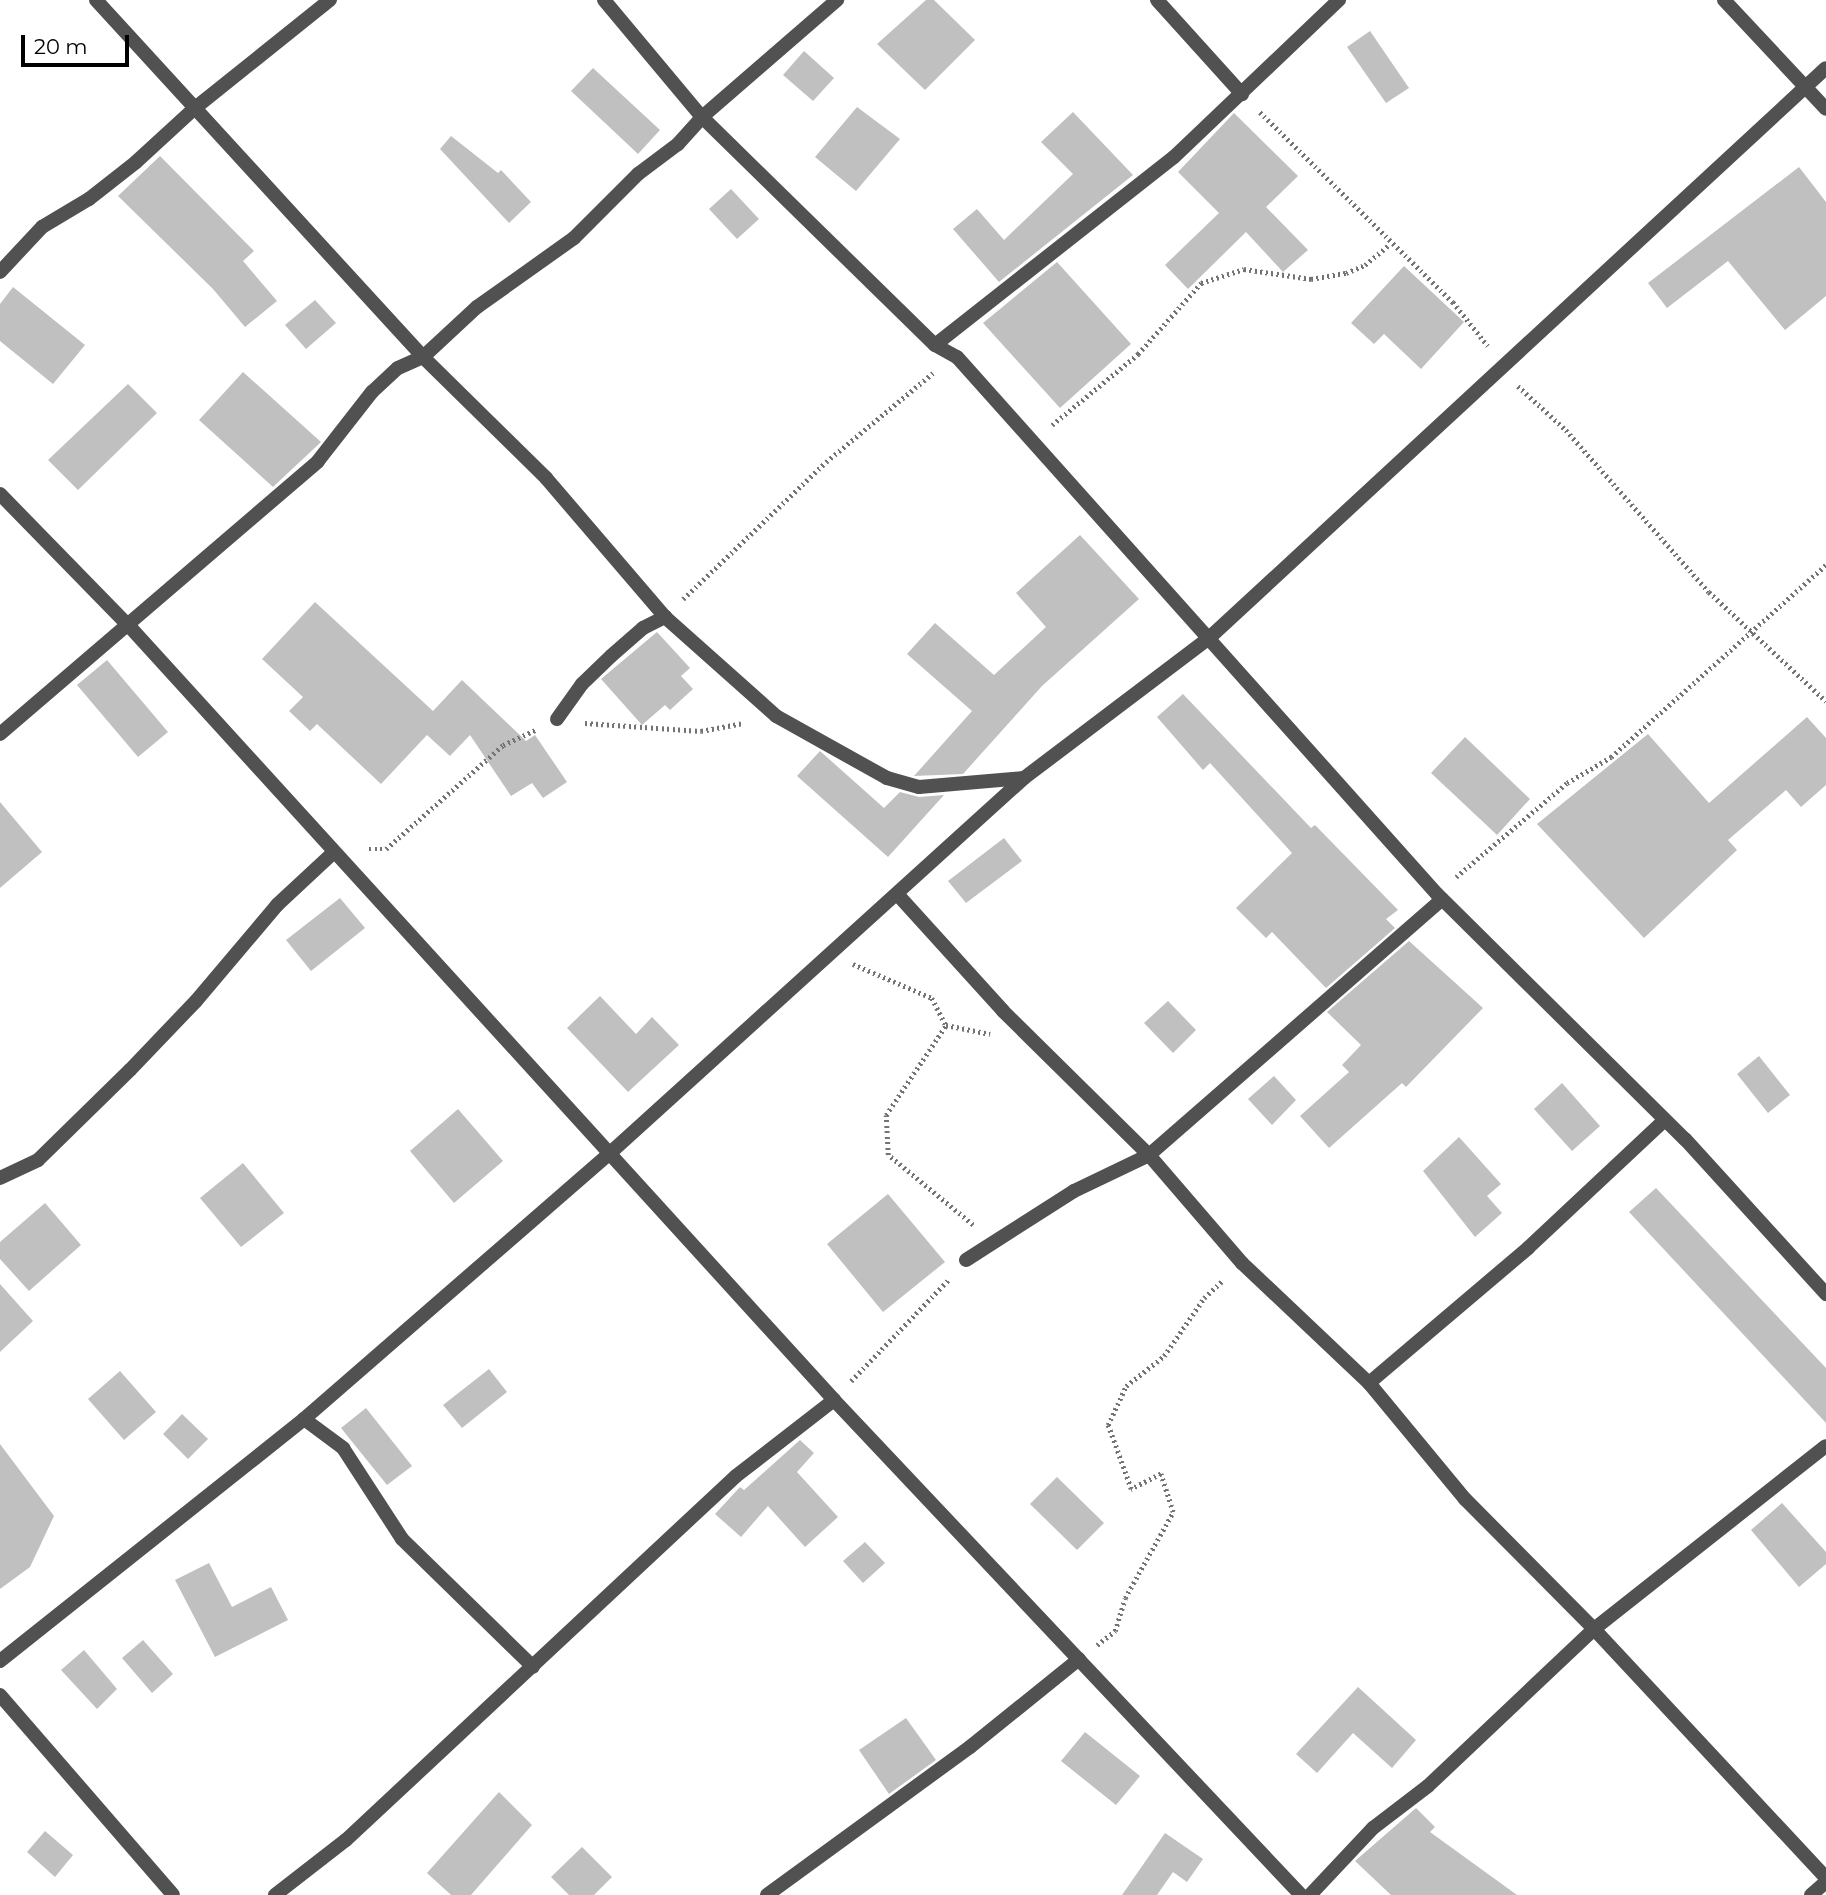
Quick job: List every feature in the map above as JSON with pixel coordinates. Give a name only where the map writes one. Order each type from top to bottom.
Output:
[{"type":"street","points":[[96,0],[423,357],[546,478],[665,617],[776,716],[887,778],[919,787],[1024,778]]},
{"type":"street","points":[[0,272],[42,227],[108,185],[195,108],[330,0]]},
{"type":"street","points":[[604,0],[702,117],[935,345],[957,357],[1440,897],[1665,1120],[1826,1294]]},
{"type":"street","points":[[0,734],[130,627],[318,461],[372,392],[398,368],[423,357],[477,307],[574,238],[702,117],[837,0]]},
{"type":"street","points":[[1157,0],[1242,94]]},
{"type":"street","points":[[935,345],[1174,157],[1339,0]]},
{"type":"street","points":[[1724,0],[1826,109]]},
{"type":"street","points":[[0,1661],[304,1419],[609,1154],[841,947],[1024,778],[1208,639],[1826,68]]},
{"type":"street","points":[[0,494],[130,627],[834,1400],[1301,1895]]},
{"type":"street","points":[[556,719],[582,684],[611,656],[643,628],[665,617]]},
{"type":"street","points":[[0,1178],[38,1160],[196,1001],[277,905],[334,852]]},
{"type":"street","points":[[898,895],[1016,1023],[1149,1155],[1242,1263],[1369,1383],[1465,1499],[1594,1629],[1826,1880],[1811,1895]]},
{"type":"street","points":[[966,1260],[1074,1191],[1149,1155],[1440,897]]},
{"type":"street","points":[[1369,1383],[1528,1248],[1665,1120]]},
{"type":"street","points":[[275,1895],[346,1840],[736,1476],[834,1400]]},
{"type":"street","points":[[304,1419],[344,1448],[402,1539],[533,1667]]},
{"type":"street","points":[[1310,1895],[1373,1828],[1428,1786],[1594,1629],[1826,1446]]},
{"type":"street","points":[[767,1895],[970,1747],[1079,1659]]},
{"type":"street","points":[[0,1695],[173,1895]]},
{"type":"path","points":[[1242,94],[1390,244],[1453,302],[1501,367],[1566,430],[1709,592],[1826,701]]},
{"type":"path","points":[[1034,443],[1138,354],[1201,283],[1244,269],[1311,279],[1346,272],[1365,265],[1390,244]]},
{"type":"path","points":[[665,617],[826,462],[911,388],[957,357]]},
{"type":"path","points":[[1440,897],[1567,783],[1611,757],[1826,565]]},
{"type":"path","points":[[360,847],[386,849],[503,745],[556,719],[615,728],[701,731],[776,716]]},
{"type":"path","points":[[841,947],[856,969],[932,998],[946,1025]]},
{"type":"path","points":[[946,1025],[994,1035],[1016,1023]]},
{"type":"path","points":[[946,1025],[886,1115],[888,1155],[994,1242]]},
{"type":"path","points":[[834,1400],[966,1260]]},
{"type":"path","points":[[1079,1659],[1115,1631],[1125,1598],[1173,1512],[1161,1475],[1131,1489],[1108,1425],[1126,1386],[1164,1356],[1204,1298],[1242,1263]]},
{"type":"building","points":[[926,0],[934,0],[975,40],[925,90],[877,44]]},
{"type":"building","points":[[1370,31],[1409,88],[1386,103],[1347,47]]},
{"type":"building","points":[[804,51],[834,78],[813,101],[783,75]]},
{"type":"building","points":[[593,68],[660,130],[638,154],[571,91]]},
{"type":"building","points":[[857,107],[900,139],[856,191],[815,157]]},
{"type":"building","points":[[1073,112],[1133,175],[999,282],[953,229],[977,209],[1004,240],[1073,174],[1041,142]]},
{"type":"building","points":[[1234,113],[1298,176],[1266,207],[1308,250],[1283,272],[1246,232],[1188,289],[1165,265],[1219,213],[1178,172]]},
{"type":"building","points":[[451,136],[498,173],[501,170],[531,202],[509,223],[440,149]]},
{"type":"building","points":[[160,156],[254,251],[243,261],[277,301],[245,327],[213,289],[118,196]]},
{"type":"building","points":[[1799,167],[1826,202],[1826,296],[1785,330],[1728,261],[1667,308],[1648,283]]},
{"type":"building","points":[[731,189],[759,219],[737,239],[709,209]]},
{"type":"building","points":[[1057,262],[1131,344],[1060,408],[983,323]]},
{"type":"building","points":[[1404,266],[1464,322],[1421,369],[1384,334],[1374,344],[1351,323]]},
{"type":"building","points":[[13,287],[85,345],[53,384],[0,341],[0,304]]},
{"type":"building","points":[[315,300],[336,323],[306,349],[285,325]]},
{"type":"building","points":[[243,372],[321,442],[273,487],[199,420]]},
{"type":"building","points":[[128,384],[157,413],[78,490],[48,460]]},
{"type":"building","points":[[1080,535],[1139,599],[1042,686],[963,774],[914,776],[972,711],[907,654],[935,623],[994,675],[1046,627],[1016,593]]},
{"type":"building","points":[[315,602],[433,711],[462,680],[526,741],[535,735],[567,782],[543,798],[532,783],[511,796],[470,735],[450,756],[427,735],[381,784],[317,724],[310,731],[289,711],[303,697],[262,659]]},
{"type":"building","points":[[657,632],[690,668],[681,676],[693,689],[670,710],[665,705],[642,725],[601,679]]},
{"type":"building","points":[[107,660],[168,732],[138,757],[77,685]]},
{"type":"building","points":[[1183,694],[1311,828],[1315,825],[1398,910],[1386,919],[1395,928],[1326,988],[1272,932],[1266,938],[1236,908],[1292,853],[1210,763],[1203,770],[1157,717]]},
{"type":"building","points":[[1807,717],[1826,738],[1826,785],[1801,807],[1786,790],[1728,840],[1737,850],[1644,938],[1537,824],[1648,734],[1709,803]]},
{"type":"building","points":[[1465,737],[1530,799],[1497,835],[1431,773]]},
{"type":"building","points":[[820,751],[884,808],[900,792],[919,797],[944,795],[888,857],[797,776]]},
{"type":"building","points":[[0,802],[42,852],[0,888]]},
{"type":"building","points":[[1004,838],[1022,861],[966,903],[948,881]]},
{"type":"building","points":[[340,898],[365,928],[311,971],[286,940]]},
{"type":"building","points":[[1409,941],[1483,1008],[1406,1087],[1402,1083],[1329,1148],[1300,1116],[1349,1072],[1342,1065],[1361,1045],[1327,1012]]},
{"type":"building","points":[[600,996],[636,1034],[652,1017],[679,1045],[628,1092],[567,1028]]},
{"type":"building","points":[[1168,1001],[1196,1030],[1173,1053],[1144,1023]]},
{"type":"building","points":[[1759,1056],[1790,1095],[1768,1113],[1737,1074]]},
{"type":"building","points":[[1274,1076],[1296,1100],[1272,1125],[1248,1099]]},
{"type":"building","points":[[1562,1083],[1600,1126],[1572,1151],[1534,1109]]},
{"type":"building","points":[[458,1109],[503,1161],[454,1203],[410,1151]]},
{"type":"building","points":[[1459,1137],[1501,1184],[1487,1196],[1502,1213],[1475,1237],[1423,1171]]},
{"type":"building","points":[[243,1163],[284,1213],[241,1247],[200,1198]]},
{"type":"building","points":[[1656,1188],[1826,1368],[1826,1423],[1629,1212]]},
{"type":"building","points":[[888,1194],[945,1262],[883,1312],[827,1244]]},
{"type":"building","points":[[45,1203],[81,1245],[29,1291],[0,1259],[0,1242]]},
{"type":"building","points":[[0,1284],[33,1321],[0,1352]]},
{"type":"building","points":[[489,1369],[507,1392],[462,1428],[443,1405]]},
{"type":"building","points":[[120,1371],[156,1412],[124,1440],[88,1399]]},
{"type":"building","points":[[366,1408],[412,1466],[387,1485],[341,1428]]},
{"type":"building","points":[[182,1414],[208,1439],[188,1459],[163,1434]]},
{"type":"building","points":[[800,1440],[814,1453],[797,1472],[838,1517],[805,1547],[768,1506],[741,1537],[715,1514],[740,1487],[744,1490]]},
{"type":"building","points":[[0,1444],[54,1516],[30,1567],[0,1589]]},
{"type":"building","points":[[1057,1477],[1104,1523],[1077,1550],[1030,1504]]},
{"type":"building","points":[[1782,1503],[1826,1552],[1826,1564],[1799,1587],[1751,1530]]},
{"type":"building","points":[[865,1542],[885,1563],[863,1583],[843,1561]]},
{"type":"building","points":[[209,1563],[232,1607],[271,1587],[288,1620],[215,1657],[175,1580]]},
{"type":"building","points":[[143,1640],[173,1674],[152,1693],[122,1658]]},
{"type":"building","points":[[84,1650],[117,1689],[97,1709],[61,1670]]},
{"type":"building","points":[[1358,1687],[1416,1740],[1392,1768],[1353,1733],[1317,1773],[1296,1754]]},
{"type":"building","points":[[906,1718],[936,1760],[889,1794],[859,1750]]},
{"type":"building","points":[[1085,1732],[1140,1776],[1116,1805],[1061,1761]]},
{"type":"building","points":[[499,1792],[532,1825],[471,1895],[451,1895],[427,1873]]},
{"type":"building","points":[[1416,1808],[1435,1827],[1430,1832],[1517,1895],[1391,1895],[1355,1861]]},
{"type":"building","points":[[45,1831],[73,1855],[55,1877],[27,1852]]},
{"type":"building","points":[[1165,1833],[1203,1859],[1187,1882],[1173,1872],[1157,1895],[1122,1895]]},
{"type":"building","points":[[582,1847],[612,1877],[594,1895],[569,1895],[551,1877]]}]
